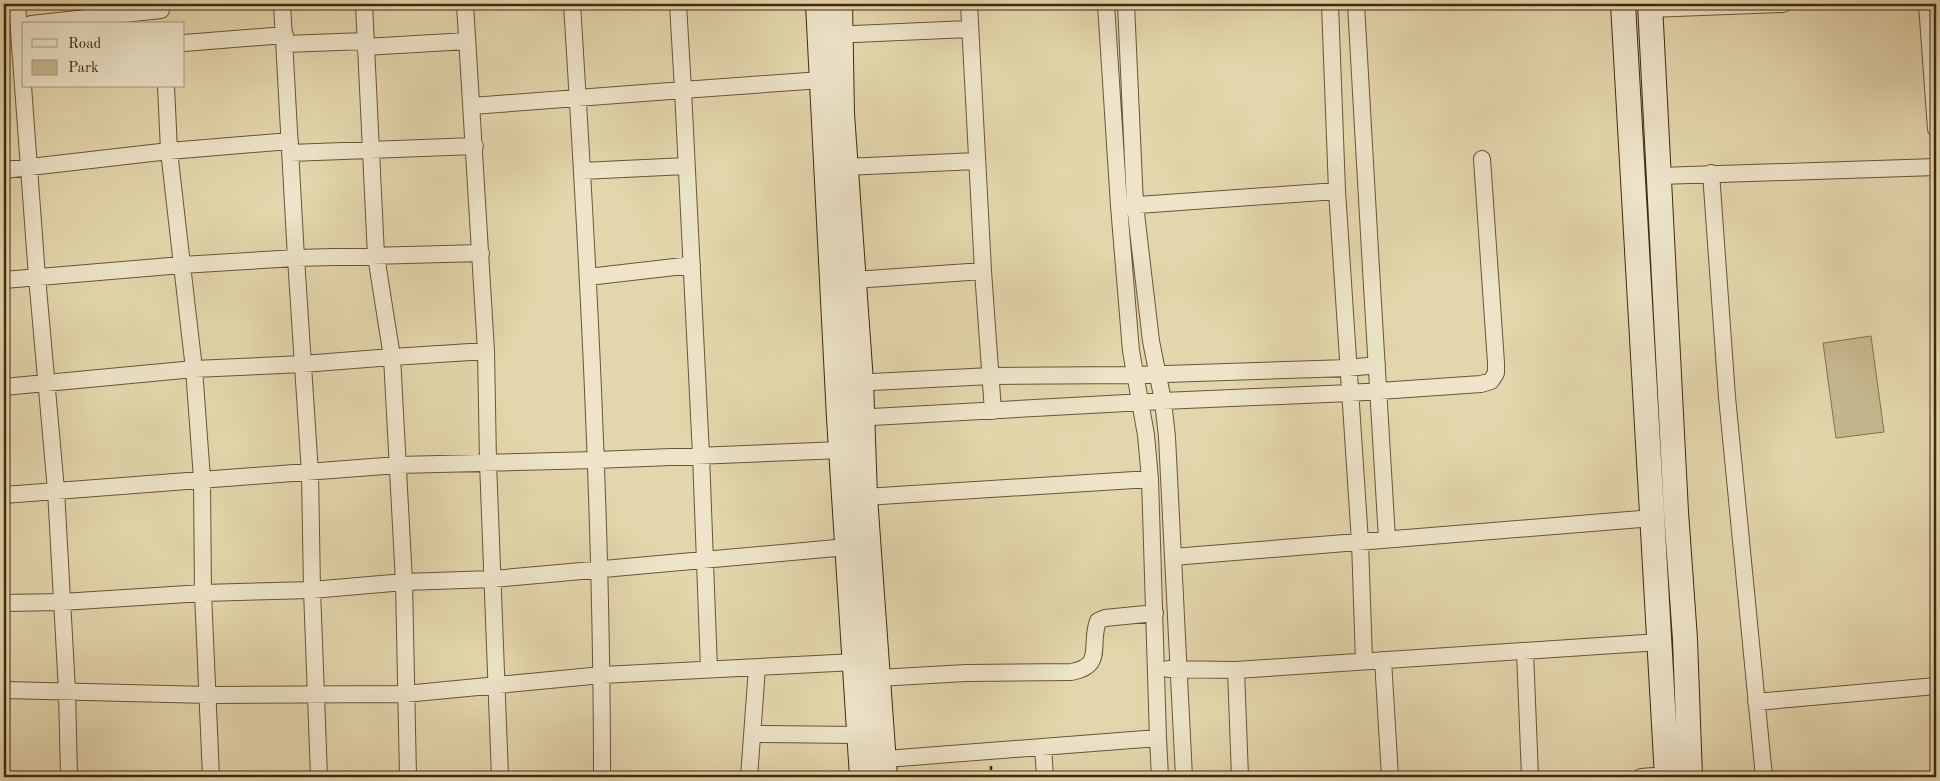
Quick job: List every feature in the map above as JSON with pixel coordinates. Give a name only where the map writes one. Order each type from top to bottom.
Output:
[{"type":"main road","points":[[818,4],[830,35],[842,114],[861,382],[841,450],[861,768]]},
{"type":"main road","points":[[840,4],[830,35],[821,80],[837,384],[850,418],[865,497],[885,768]]},
{"type":"main road","points":[[1623,4],[1667,776]]},
{"type":"main road","points":[[1650,6],[1676,512],[1685,639],[1690,777]]},
{"type":"street","points":[[17,4],[22,68]]},
{"type":"street","points":[[282,4],[310,473],[315,695],[319,777]]},
{"type":"street","points":[[364,4],[376,256],[392,357],[404,582],[408,777]]},
{"type":"street","points":[[465,4],[486,351],[488,462],[500,777]]},
{"type":"street","points":[[572,4],[588,276],[596,460],[600,568],[602,777]]},
{"type":"street","points":[[678,4],[701,455],[709,669]]},
{"type":"street","points":[[968,4],[982,271],[993,411]]},
{"type":"street","points":[[1106,4],[1127,206],[1151,341],[1164,401],[1184,777]]},
{"type":"street","points":[[1126,4],[1127,206],[1131,351],[1146,436],[1150,479],[1160,777]]},
{"type":"street","points":[[1330,4],[1337,191],[1360,542],[1364,661]]},
{"type":"street","points":[[1356,4],[1365,186],[1387,539]]},
{"type":"street","points":[[1650,6],[1783,4]]},
{"type":"street","points":[[1927,4],[1936,129]]},
{"type":"street","points":[[52,22],[162,12]]},
{"type":"street","points":[[830,35],[969,29]]},
{"type":"street","points":[[185,43],[285,40],[365,44],[468,41]]},
{"type":"street","points":[[472,106],[821,80]]},
{"type":"street","points":[[23,88],[37,277],[56,490],[67,691],[69,777]]},
{"type":"street","points":[[166,88],[169,151],[194,369],[202,479],[203,593],[209,695],[211,777]]},
{"type":"street","points":[[4,170],[169,151],[290,147],[370,150],[475,146]]},
{"type":"street","points":[[850,418],[1350,393],[1481,384],[1491,381],[1496,373],[1482,159]]},
{"type":"street","points":[[846,167],[976,160]]},
{"type":"street","points":[[582,171],[686,166]]},
{"type":"street","points":[[1659,176],[1936,166]]},
{"type":"street","points":[[1711,174],[1727,397],[1764,777]]},
{"type":"street","points":[[1127,206],[1337,191]]},
{"type":"street","points":[[4,280],[182,265],[296,258],[481,253]]},
{"type":"street","points":[[588,276],[692,265]]},
{"type":"street","points":[[854,280],[982,271]]},
{"type":"street","points":[[4,387],[194,369],[303,364],[486,351]]},
{"type":"street","points":[[837,384],[991,376],[1135,375],[1348,368],[1377,365]]},
{"type":"street","points":[[4,495],[398,465],[596,460],[841,450]]},
{"type":"street","points":[[865,497],[1150,479]]},
{"type":"street","points":[[1173,557],[1653,518]]},
{"type":"street","points":[[4,604],[203,593],[312,590],[404,582],[493,579],[848,547]]},
{"type":"street","points":[[878,678],[966,673],[1071,672],[1080,670],[1087,668],[1093,657],[1098,621],[1105,618],[1154,613]]},
{"type":"street","points":[[1157,669],[1236,670],[1660,642]]},
{"type":"street","points":[[1525,651],[1530,777]]},
{"type":"street","points":[[1383,660],[1390,777]]},
{"type":"street","points":[[4,690],[209,695],[405,694],[602,676],[855,662]]},
{"type":"street","points":[[749,777],[757,668]]},
{"type":"street","points":[[1236,670],[1240,777]]},
{"type":"street","points":[[1756,702],[1936,686]]},
{"type":"street","points":[[752,734],[859,735]]},
{"type":"street","points":[[861,768],[885,768],[1043,747],[1158,738]]},
{"type":"street","points":[[1043,747],[1045,777]]},
{"type":"street","points":[[1641,777],[1667,776]]},
{"type":"green space","points":[[1871,336],[1884,432],[1836,438],[1823,343]]}]
